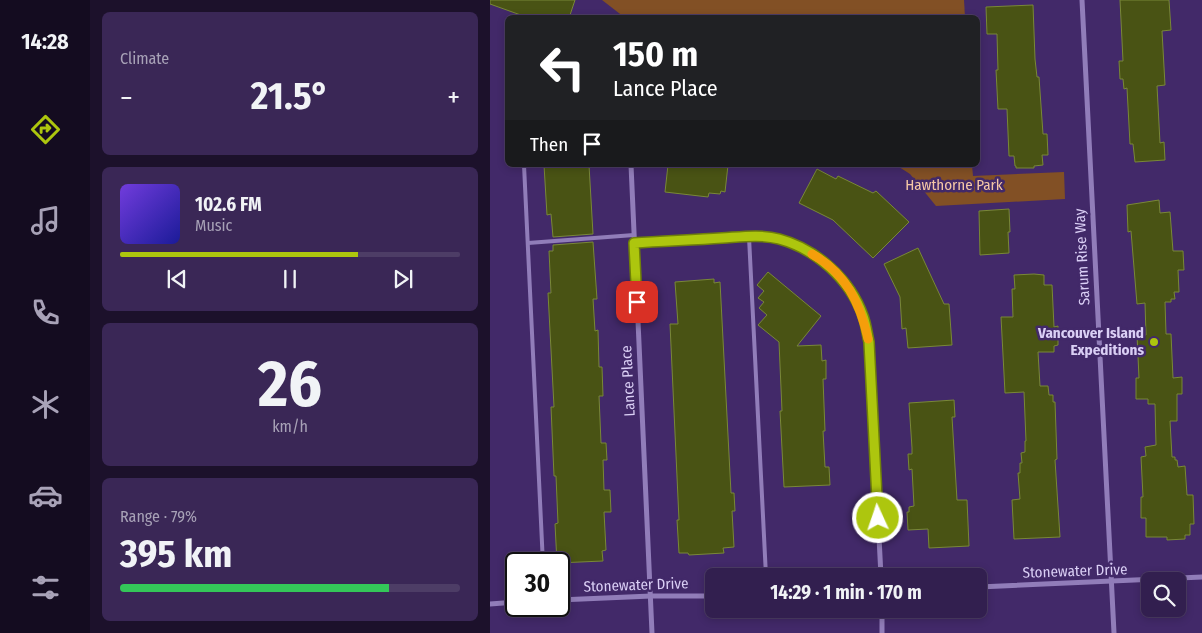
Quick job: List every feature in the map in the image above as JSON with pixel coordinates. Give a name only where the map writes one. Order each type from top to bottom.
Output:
[{"type":"street","name":"Sarum Rise Way","points":[[1082,0],[1114,633]]},
{"type":"street","name":"Lance Place","points":[[630,167],[652,633]]},
{"type":"street","points":[[634,243],[748,237],[778,239],[803,249],[822,260],[840,277],[853,294],[863,316],[869,342],[881,568]]},
{"type":"street","name":"Stonewater Drive","points":[[987,587],[1202,577]]},
{"type":"street","name":"Stonewater Drive","points":[[570,600],[705,596]]},
{"type":"street","points":[[490,604],[505,603]]},
{"type":"street","points":[[882,618],[882,633]]},
{"type":"lane","points":[[524,167],[542,552]]},
{"type":"lane","points":[[528,243],[634,235]]},
{"type":"lane","points":[[748,237],[766,568]]},
{"type":"green space","points":[[602,0],[964,0],[965,15],[621,15]]},
{"type":"green space","name":"Hawthorne Park","points":[[899,167],[972,167],[973,176],[1064,172],[1065,199],[936,206],[910,174]]},
{"type":"building","points":[[490,0],[575,0],[570,15],[521,15],[490,4]]},
{"type":"building","points":[[1120,0],[1169,0],[1171,30],[1162,31],[1165,85],[1157,86],[1160,143],[1164,142],[1165,160],[1135,162],[1133,144],[1130,144],[1127,88],[1124,89],[1123,79],[1120,79],[1119,61],[1123,61]]},
{"type":"building","points":[[1033,5],[1035,59],[1037,77],[1039,77],[1043,134],[1047,134],[1048,155],[1042,155],[1043,165],[1034,166],[1034,168],[1016,168],[1014,156],[1009,156],[1007,109],[998,109],[997,34],[987,34],[986,7]]},
{"type":"building","points":[[544,167],[589,167],[593,234],[553,237],[551,214],[547,215]]},
{"type":"building","points":[[668,167],[728,167],[725,192],[721,191],[720,194],[709,193],[708,197],[665,192]]},
{"type":"building","points":[[817,169],[836,179],[838,176],[873,193],[876,191],[909,222],[873,258],[833,220],[799,203]]},
{"type":"building","points":[[1159,200],[1160,213],[1170,212],[1173,251],[1183,251],[1184,270],[1178,270],[1179,292],[1174,292],[1175,299],[1171,299],[1171,302],[1165,302],[1166,334],[1171,334],[1173,378],[1182,377],[1182,394],[1177,394],[1177,421],[1170,421],[1172,457],[1175,457],[1175,460],[1177,460],[1178,467],[1185,466],[1187,495],[1193,495],[1194,524],[1190,524],[1190,535],[1185,535],[1185,539],[1167,540],[1167,537],[1146,537],[1146,518],[1141,518],[1141,497],[1143,497],[1141,457],[1146,456],[1145,447],[1156,445],[1155,404],[1148,404],[1148,399],[1136,399],[1136,378],[1139,378],[1137,335],[1146,335],[1145,303],[1137,304],[1131,231],[1128,232],[1127,205]]},
{"type":"building","points":[[1009,209],[1009,253],[980,255],[979,211]]},
{"type":"building","points":[[593,242],[597,299],[593,299],[595,331],[598,330],[599,367],[602,367],[603,396],[599,396],[601,443],[606,443],[607,460],[603,460],[604,490],[610,490],[611,512],[604,512],[606,550],[602,551],[603,561],[570,562],[570,552],[556,552],[555,524],[558,523],[551,407],[554,407],[548,293],[551,293],[549,251],[553,251],[553,245]]},
{"type":"building","points":[[918,248],[944,304],[949,304],[952,345],[908,348],[906,328],[902,329],[900,297],[884,264]]},
{"type":"building","points":[[768,272],[821,316],[797,346],[821,345],[822,361],[826,360],[826,379],[823,379],[825,431],[823,431],[825,467],[829,467],[830,485],[784,487],[779,342],[758,325],[767,315],[759,308],[764,302],[758,298],[764,291],[757,285]]},
{"type":"building","points":[[1014,275],[1044,275],[1044,285],[1052,285],[1054,327],[1058,326],[1058,345],[1054,346],[1054,352],[1038,352],[1040,386],[1048,386],[1049,395],[1053,395],[1053,402],[1055,402],[1057,459],[1055,460],[1060,537],[1014,539],[1012,500],[1020,499],[1018,473],[1020,473],[1020,463],[1022,463],[1021,453],[1025,452],[1026,441],[1024,392],[1005,393],[1001,317],[1013,317],[1012,289],[1015,289]]},
{"type":"building","points":[[714,279],[714,283],[720,282],[731,493],[734,493],[735,511],[732,511],[734,547],[723,548],[724,553],[689,555],[688,553],[679,553],[670,324],[678,324],[675,282]]},
{"type":"building","points":[[954,400],[955,417],[952,417],[957,500],[967,500],[969,546],[929,548],[928,529],[908,530],[907,512],[909,512],[909,507],[914,506],[912,469],[909,470],[908,454],[912,454],[909,403]]},
{"type":"slow traffic","points":[[812,254],[822,260],[840,277],[853,294],[863,316],[868,339]]},
{"type":"place","name":"Vancouver Island Expeditions","points":[[1154,342]]},
{"type":"route","points":[[637,302],[634,243],[748,237],[778,239],[803,249],[822,260],[840,277],[853,294],[863,316],[869,342],[878,518]]}]
